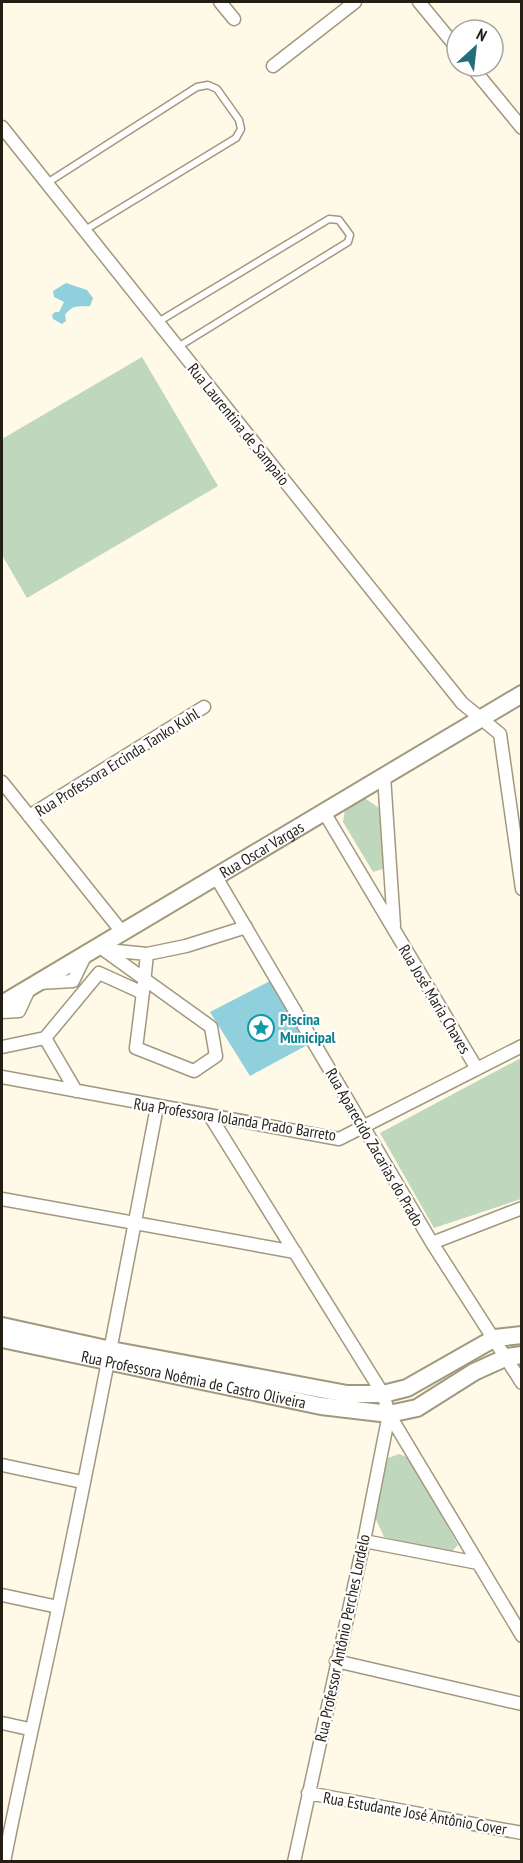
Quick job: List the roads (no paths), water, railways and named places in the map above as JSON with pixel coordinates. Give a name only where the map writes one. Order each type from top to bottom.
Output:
[{"type":"street","points":[[220,2],[234,19]]},
{"type":"street","points":[[273,66],[355,2]]},
{"type":"street","points":[[419,2],[445,33]]},
{"type":"street","points":[[481,78],[522,128]]},
{"type":"street","name":"Rua Laurentina de Sampaio","points":[[2,127],[462,703],[500,734],[522,888]]},
{"type":"street","name":"Rua Oscar Vargas","points":[[2,1004],[95,951],[122,932],[522,694]]},
{"type":"street","name":"Rua Professora Ercinda Tanko Kuhl","points":[[29,816],[204,708]]},
{"type":"street","name":"Rua José Maria Chaves","points":[[384,776],[394,930]]},
{"type":"street","points":[[2,782],[122,932]]},
{"type":"street","name":"Rua José Maria Chaves","points":[[324,812],[477,1069]]},
{"type":"street","name":"Rua Aparecido Zacarias do Prado","points":[[216,876],[432,1243],[495,1338],[514,1356],[522,1383]]},
{"type":"street","points":[[95,951],[147,954],[186,946],[246,927]]},
{"type":"street","points":[[95,951],[144,978],[211,1027],[216,1056],[194,1071],[136,1048],[143,993],[144,978],[147,954]]},
{"type":"street","points":[[2,1047],[45,1038],[99,973],[143,993]]},
{"type":"street","points":[[45,1038],[76,1091]]},
{"type":"street","name":"Rua Professora Iolanda Prado Barreto","points":[[2,1077],[339,1139],[522,1046]]},
{"type":"street","points":[[4,1862],[30,1729],[110,1356],[157,1107]]},
{"type":"street","points":[[210,1116],[383,1394],[389,1414],[522,1636]]},
{"type":"street","points":[[2,1199],[295,1252]]},
{"type":"street","points":[[432,1243],[522,1208]]},
{"type":"street","name":"Rua Professora Noêmia de Castro Oliveira","points":[[2,1326],[110,1356],[321,1406],[389,1414],[417,1408],[474,1372],[514,1356]]},
{"type":"street","points":[[495,1338],[522,1335]]},
{"type":"street","name":"Rua Professora Noêmia de Castro Oliveira","points":[[2,1339],[347,1394],[383,1394],[407,1388],[495,1338]]},
{"type":"street","name":"Rua Professor Antônio Perches Lordelo","points":[[294,1862],[364,1541],[389,1414]]},
{"type":"street","points":[[2,1464],[82,1482]]},
{"type":"street","points":[[364,1541],[478,1563]]},
{"type":"street","points":[[2,1594],[58,1607]]},
{"type":"street","points":[[336,1661],[522,1704]]},
{"type":"street","points":[[2,1723],[30,1729]]},
{"type":"street","name":"Rua Estudante José Antônio Cover","points":[[308,1793],[522,1833]]},
{"type":"lane","points":[[46,183],[197,87],[208,85],[217,89],[239,120],[241,129],[236,138],[84,231]]},
{"type":"lane","points":[[157,322],[329,219],[339,220],[350,235],[348,242],[178,347]]},
{"type":"water","points":[[66,283],[87,290],[93,298],[90,306],[71,309],[65,315],[66,321],[62,324],[53,319],[52,315],[59,312],[64,302],[54,297],[53,291]]},
{"type":"water","name":"Piscina Municipal","points":[[274,979],[311,1043],[250,1076],[210,1012]]},
{"type":"place","name":"Piscina Municipal","points":[[261,1028]]}]
